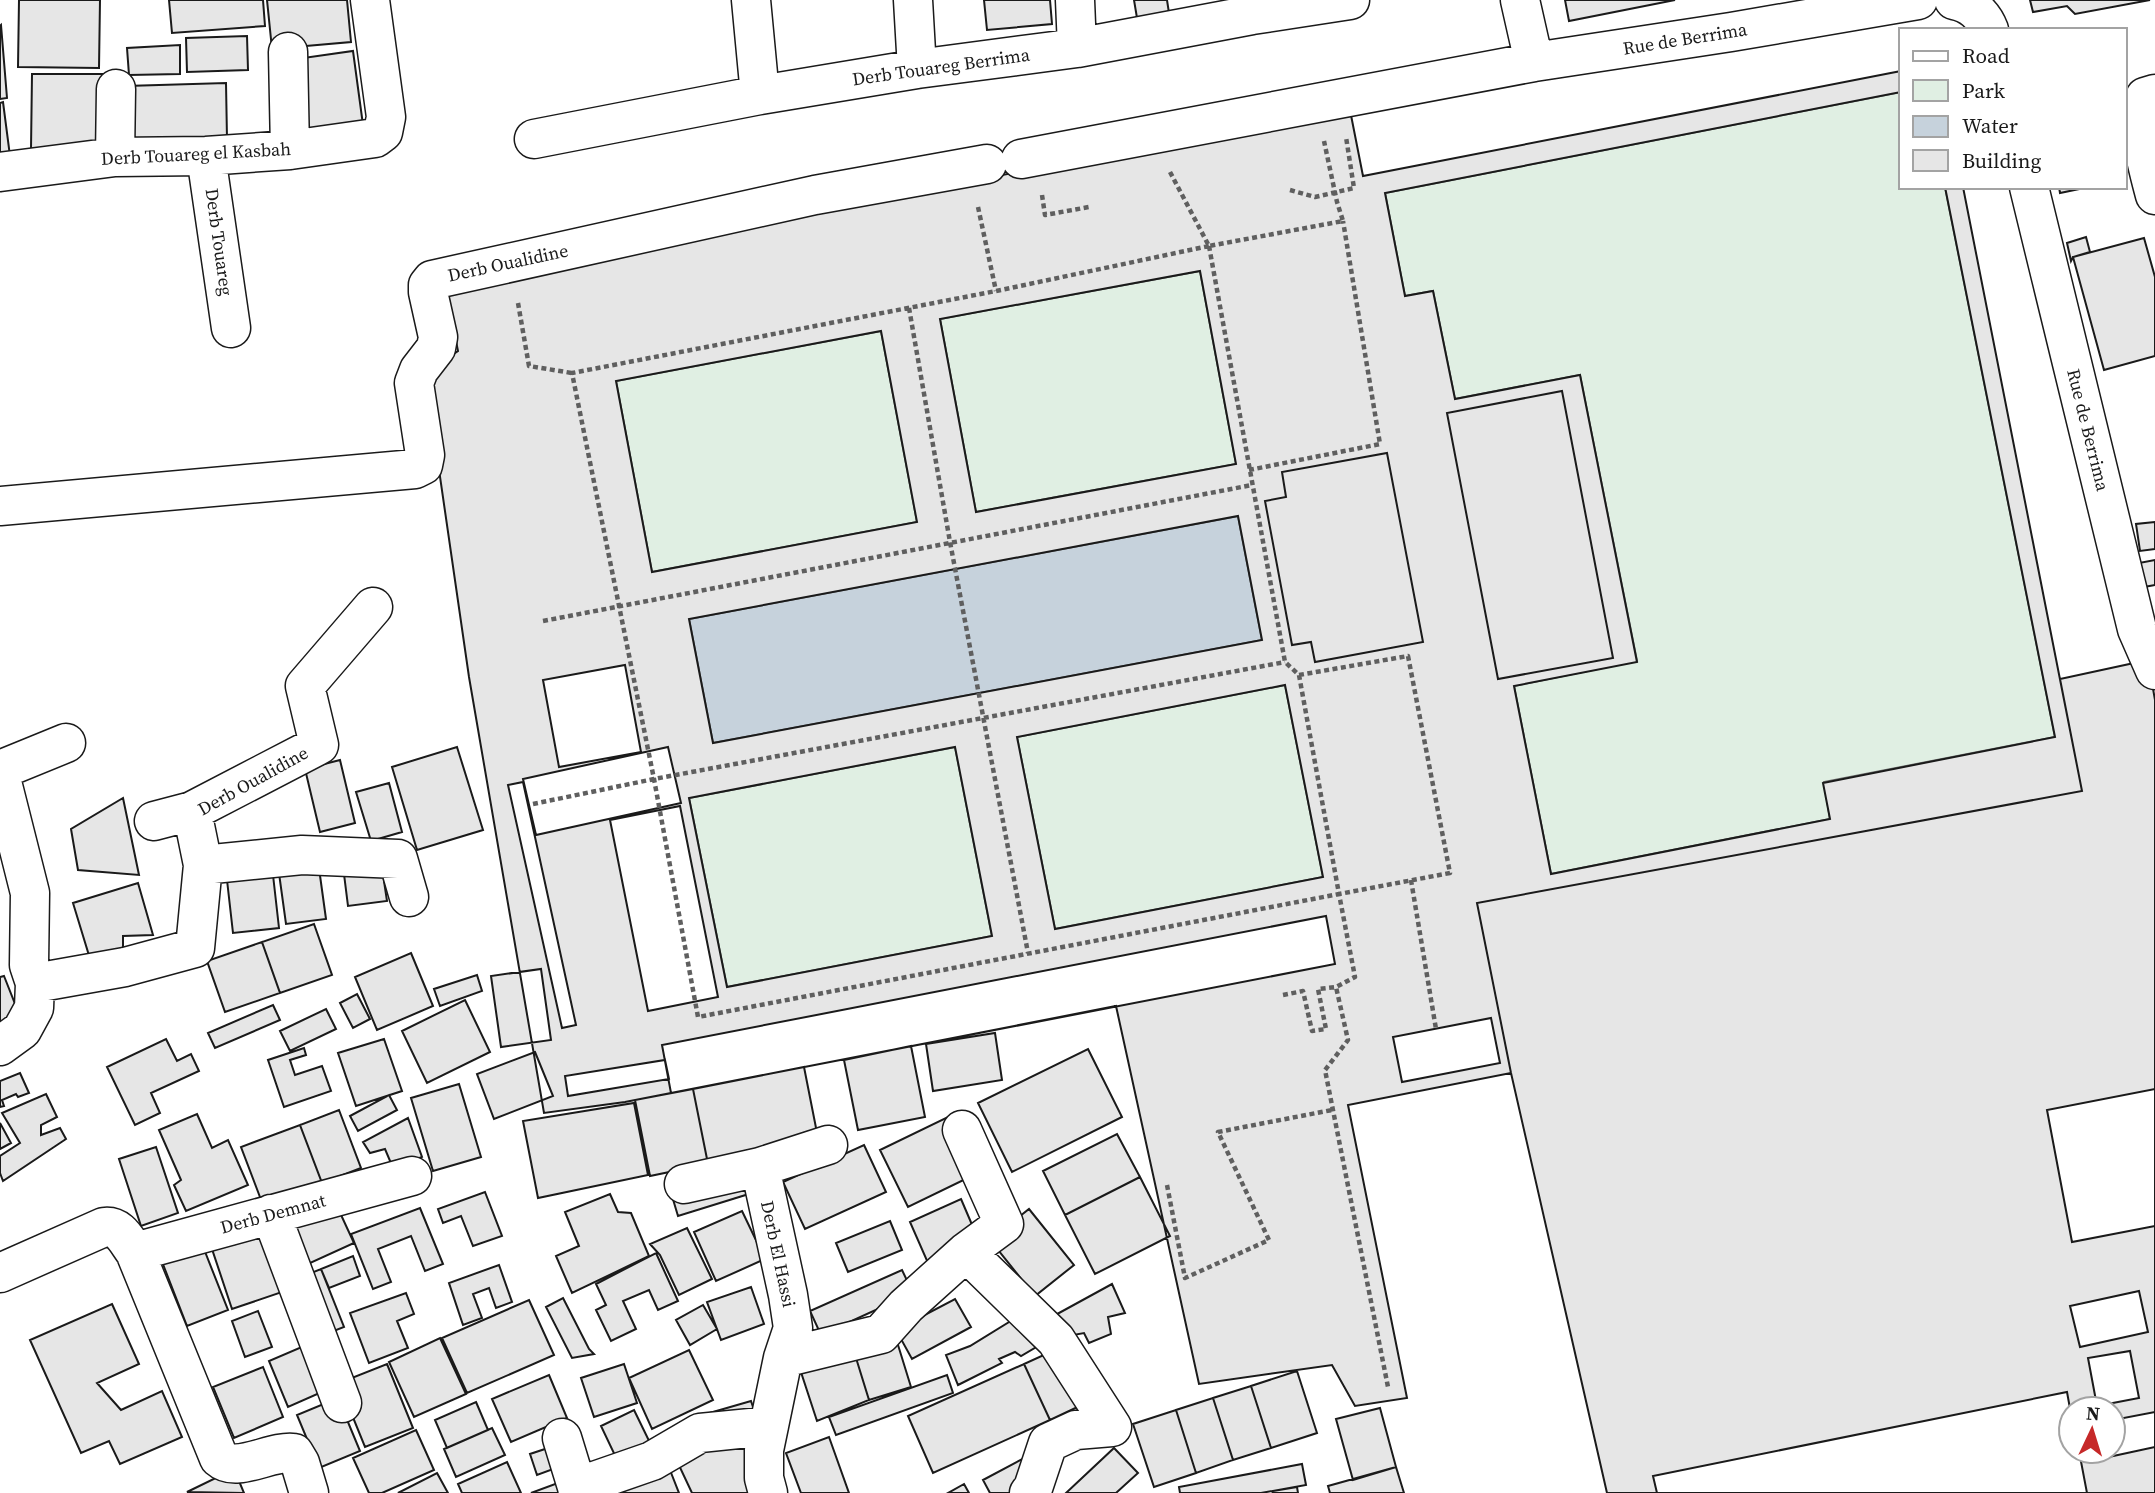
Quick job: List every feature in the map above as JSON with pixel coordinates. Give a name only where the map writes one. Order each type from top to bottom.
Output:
[{"type":"street","name":"Derb Touareg el Kasbah","points":[[0,172],[115,157],[206,156],[290,150],[375,138],[383,132],[386,117],[370,0]]},
{"type":"street","points":[[751,0],[760,94]]},
{"type":"street","points":[[914,0],[917,69]]},
{"type":"street","points":[[1075,0],[1077,48]]},
{"type":"street","name":"Derb Touareg Berrima","points":[[534,139],[760,94],[917,69],[1077,48],[1250,7],[1350,0]]},
{"type":"street","points":[[1520,0],[1534,62]]},
{"type":"street","name":"Rue de Berrima","points":[[1004,161],[1534,62],[1918,0]]},
{"type":"street","points":[[1954,0],[1963,2],[1978,12],[1988,28]]},
{"type":"street","points":[[288,52],[290,150]]},
{"type":"street","points":[[115,157],[116,89]]},
{"type":"street","points":[[2155,94],[2145,97],[2141,109],[2144,149],[2155,195]]},
{"type":"street","name":"Derb Touareg","points":[[206,156],[231,328]]},
{"type":"street","name":"Derb Oualidine","points":[[0,506],[415,470],[423,465],[425,455],[414,383],[419,370],[436,348],[438,337],[428,292],[428,285],[432,280],[815,195],[1004,161]]},
{"type":"street","name":"Rue de Berrima","points":[[2029,189],[2137,629],[2155,670]]},
{"type":"street","name":"Derb Oualidine","points":[[24,980],[125,967],[195,948],[203,865],[192,811],[319,745],[305,686],[373,607]]},
{"type":"street","points":[[0,1046],[22,1030],[30,893],[0,772],[66,743]]},
{"type":"street","points":[[154,821],[192,811]]},
{"type":"street","points":[[203,865],[302,855],[398,859],[409,897]]},
{"type":"street","points":[[783,1358],[880,1334],[906,1306],[966,1252],[1004,1224],[962,1130]]},
{"type":"street","points":[[684,1184],[760,1167],[828,1145]]},
{"type":"street","name":"Derb El Hassi","points":[[760,1167],[793,1328],[783,1358],[764,1450],[764,1478],[768,1493]]},
{"type":"street","name":"Derb Demnat","points":[[135,1252],[412,1176]]},
{"type":"street","points":[[271,1214],[342,1403]]},
{"type":"street","points":[[0,1273],[104,1227],[111,1226],[120,1230],[135,1252],[219,1458],[225,1463],[237,1464],[283,1451],[294,1453],[300,1463],[309,1493]]},
{"type":"street","points":[[966,1252],[1056,1340],[1112,1427],[1076,1430],[1048,1443],[1029,1493]]},
{"type":"street","points":[[562,1437],[578,1490],[652,1461],[699,1433],[769,1426]]},
{"type":"path","points":[[1290,190],[1315,197],[1354,188],[1344,124]]},
{"type":"path","points":[[1249,470],[1380,444],[1343,221],[1322,129]]},
{"type":"path","points":[[1158,174],[1171,171],[1209,246],[1285,662],[1299,675],[1356,977],[1336,987],[1318,989],[1326,1029],[1312,1031],[1303,991],[1283,995]]},
{"type":"path","points":[[1029,197],[1055,192]]},
{"type":"path","points":[[1042,194],[1045,215],[1089,207]]},
{"type":"path","points":[[990,203],[977,205],[996,291]]},
{"type":"path","points":[[521,322],[528,366],[572,373],[1343,221]]},
{"type":"path","points":[[909,308],[950,542],[1028,953]]},
{"type":"path","points":[[572,373],[654,779],[698,1017],[1450,873],[1408,656],[1299,675]]},
{"type":"path","points":[[543,621],[1252,485]]},
{"type":"path","points":[[533,804],[654,779],[1285,662]]},
{"type":"path","points":[[1411,880],[1436,1029]]},
{"type":"path","points":[[1336,987],[1348,1040],[1325,1070],[1388,1387]]},
{"type":"path","points":[[1167,1185],[1185,1278],[1269,1240],[1218,1132],[1332,1110]]},
{"type":"green space","points":[[1899,92],[1899,189],[1945,189],[2055,737],[1824,782],[1830,819],[1551,874],[1514,686],[1637,661],[1580,375],[1455,399],[1433,291],[1405,296],[1385,193]]},
{"type":"green space","points":[[1200,271],[1236,464],[976,512],[940,319]]},
{"type":"green space","points":[[881,331],[917,522],[652,572],[616,381]]},
{"type":"green space","points":[[1285,685],[1323,877],[1055,929],[1017,737]]},
{"type":"green space","points":[[955,747],[992,936],[727,987],[689,798]]},
{"type":"water","points":[[1238,516],[1262,640],[713,743],[689,619]]},
{"type":"building","points":[[19,0],[100,0],[99,68],[18,67]]},
{"type":"building","points":[[169,0],[263,0],[265,26],[172,33]]},
{"type":"building","points":[[267,0],[347,0],[351,42],[272,49]]},
{"type":"building","points":[[984,0],[1050,0],[1052,24],[987,30]]},
{"type":"building","points":[[1134,0],[1167,0],[1169,13],[1137,18]]},
{"type":"building","points":[[1565,0],[1675,0],[1569,21]]},
{"type":"building","points":[[2030,0],[2150,0],[2075,14],[2067,6],[2033,12]]},
{"type":"building","points":[[0,26],[7,98],[0,99]]},
{"type":"building","points":[[247,36],[248,70],[187,72],[186,38]]},
{"type":"building","points":[[180,45],[180,74],[129,75],[127,48]]},
{"type":"building","points":[[353,51],[363,125],[306,132],[296,59]]},
{"type":"building","points":[[1899,71],[1899,92],[1385,193],[1405,296],[1433,291],[1455,399],[1580,375],[1637,662],[1514,686],[1551,874],[1830,819],[1823,783],[2055,737],[1945,189],[1963,189],[2082,791],[1477,903],[1511,1073],[1348,1105],[1407,1398],[1355,1406],[1332,1365],[1199,1384],[1116,1006],[625,1102],[544,1113],[469,677],[425,373],[458,351],[444,281],[1087,159],[1349,105],[1363,176]],"holes":[[[1200,271],[1236,464],[976,512],[940,319]],[[881,331],[917,522],[652,572],[616,381]],[[1562,391],[1613,658],[1498,679],[1447,413]],[[1387,453],[1423,642],[1315,662],[1311,642],[1292,645],[1265,501],[1286,497],[1282,472]],[[1238,516],[1262,640],[713,743],[689,619]],[[1285,685],[1323,877],[1055,929],[1017,737]],[[955,747],[992,936],[727,987],[689,798]]]},
{"type":"building","points":[[32,74],[106,74],[105,150],[31,149]]},
{"type":"building","points":[[226,83],[227,139],[127,142],[126,86]]},
{"type":"building","points":[[3,102],[10,156],[0,158],[0,103]]},
{"type":"building","points":[[2059,189],[2079,189],[2060,193]]},
{"type":"building","points":[[2086,237],[2090,252],[2073,257],[2071,261],[2067,243]]},
{"type":"building","points":[[2144,238],[2155,277],[2155,356],[2104,370],[2073,257]]},
{"type":"building","points":[[1562,391],[1613,658],[1498,679],[1447,413]]},
{"type":"building","points":[[1387,453],[1423,642],[1315,662],[1311,642],[1292,645],[1265,501],[1286,497],[1282,472]]},
{"type":"building","points":[[2155,522],[2155,549],[2140,551],[2136,524]]},
{"type":"building","points":[[2155,560],[2155,585],[2144,587],[2139,563]]},
{"type":"building","points":[[2148,660],[2155,700],[2155,1493],[1607,1493],[1511,1073],[1477,903],[2082,791],[2060,679]]},
{"type":"building","points":[[625,665],[641,752],[559,767],[543,680]]},
{"type":"building","points":[[457,747],[483,830],[417,850],[392,767]]},
{"type":"building","points":[[668,747],[681,803],[536,835],[523,779]]},
{"type":"building","points":[[340,760],[355,823],[320,832],[305,769]]},
{"type":"building","points":[[523,782],[576,1025],[562,1028],[508,785]]},
{"type":"building","points":[[389,783],[402,832],[371,841],[356,792]]},
{"type":"building","points":[[123,798],[139,875],[78,870],[71,829]]},
{"type":"building","points":[[680,806],[718,997],[648,1011],[610,820]]},
{"type":"building","points":[[318,861],[326,919],[286,924],[278,866]]},
{"type":"building","points":[[381,861],[387,901],[348,906],[343,866]]},
{"type":"building","points":[[273,875],[279,928],[233,933],[227,880]]},
{"type":"building","points":[[138,883],[153,935],[123,936],[123,954],[91,962],[73,903]]},
{"type":"building","points":[[1326,916],[1335,964],[671,1093],[662,1045]]},
{"type":"building","points":[[314,924],[332,975],[280,993],[262,942]]},
{"type":"building","points":[[262,942],[280,993],[225,1012],[207,961]]},
{"type":"building","points":[[411,953],[433,1006],[377,1030],[355,977]]},
{"type":"building","points":[[541,969],[551,1040],[501,1047],[491,976]]},
{"type":"building","points":[[477,975],[482,991],[440,1006],[434,989]]},
{"type":"building","points":[[4,976],[23,1024],[0,1033],[0,977]]},
{"type":"building","points":[[357,994],[370,1019],[353,1028],[340,1003]]},
{"type":"building","points":[[465,1000],[490,1052],[427,1083],[402,1031]]},
{"type":"building","points":[[273,1005],[280,1020],[215,1048],[208,1033]]},
{"type":"building","points":[[326,1009],[336,1029],[290,1051],[280,1031]]},
{"type":"building","points":[[1491,1018],[1500,1063],[1402,1082],[1393,1037]]},
{"type":"building","points":[[995,1033],[1002,1080],[933,1091],[926,1044]]},
{"type":"building","points":[[166,1039],[177,1061],[191,1054],[199,1071],[151,1093],[160,1113],[135,1125],[107,1067]]},
{"type":"building","points":[[384,1039],[402,1091],[356,1106],[338,1053]]},
{"type":"building","points":[[911,1046],[925,1117],[858,1130],[844,1060]]},
{"type":"building","points":[[304,1048],[306,1055],[290,1060],[295,1075],[322,1066],[331,1091],[284,1107],[268,1060]]},
{"type":"building","points":[[1088,1049],[1122,1117],[1012,1172],[978,1103]]},
{"type":"building","points":[[535,1052],[553,1096],[494,1119],[477,1074]]},
{"type":"building","points":[[665,1060],[669,1079],[568,1096],[565,1076]]},
{"type":"building","points":[[804,1067],[819,1143],[708,1164],[693,1089]]},
{"type":"building","points":[[20,1073],[29,1093],[18,1097],[16,1094],[2,1100],[4,1106],[0,1107],[0,1081]]},
{"type":"building","points":[[459,1084],[481,1157],[433,1171],[411,1098]]},
{"type":"building","points":[[693,1089],[708,1164],[650,1176],[635,1100]]},
{"type":"building","points":[[2155,1089],[2155,1226],[2072,1242],[2047,1110]]},
{"type":"building","points":[[46,1094],[57,1117],[41,1125],[41,1135],[60,1128],[66,1139],[3,1181],[0,1156],[20,1143],[2,1113]]},
{"type":"building","points":[[389,1095],[397,1110],[358,1131],[350,1116]]},
{"type":"building","points":[[634,1103],[648,1175],[538,1198],[523,1121]]},
{"type":"building","points":[[339,1110],[361,1168],[322,1183],[300,1125]]},
{"type":"building","points":[[197,1114],[212,1148],[228,1140],[248,1185],[186,1211],[174,1185],[181,1180],[159,1130]]},
{"type":"building","points":[[950,1116],[978,1173],[908,1207],[880,1150]]},
{"type":"building","points":[[408,1118],[422,1157],[393,1168],[385,1149],[370,1153],[363,1142]]},
{"type":"building","points":[[0,1123],[11,1143],[0,1149]]},
{"type":"building","points":[[300,1125],[322,1183],[263,1205],[241,1147]]},
{"type":"building","points":[[1117,1134],[1140,1177],[1065,1215],[1043,1171]]},
{"type":"building","points":[[864,1145],[886,1192],[805,1229],[783,1182]]},
{"type":"building","points":[[156,1147],[178,1213],[141,1226],[119,1159]]},
{"type":"building","points":[[746,1173],[752,1193],[678,1216],[672,1196]]},
{"type":"building","points":[[1140,1177],[1170,1236],[1095,1274],[1065,1215]]},
{"type":"building","points":[[485,1192],[502,1236],[473,1246],[461,1216],[443,1223],[438,1209]]},
{"type":"building","points":[[610,1194],[618,1212],[631,1213],[649,1256],[572,1293],[556,1256],[579,1246],[565,1212]]},
{"type":"building","points":[[961,1199],[979,1241],[928,1263],[910,1222]]},
{"type":"building","points":[[336,1204],[354,1243],[308,1264],[290,1225]]},
{"type":"building","points":[[420,1208],[443,1264],[425,1271],[411,1236],[378,1249],[391,1282],[373,1289],[351,1234]]},
{"type":"building","points":[[1029,1209],[1074,1265],[1035,1296],[990,1240]]},
{"type":"building","points":[[742,1211],[765,1259],[716,1281],[694,1232]]},
{"type":"building","points":[[890,1221],[902,1250],[848,1272],[836,1243]]},
{"type":"building","points":[[269,1226],[291,1289],[232,1309],[211,1246]]},
{"type":"building","points":[[687,1228],[712,1279],[679,1295],[660,1255],[650,1244]]},
{"type":"building","points":[[200,1239],[228,1310],[187,1326],[159,1254]]},
{"type":"building","points":[[656,1253],[678,1301],[658,1310],[649,1290],[623,1301],[636,1329],[611,1341],[596,1310],[606,1305],[596,1284]]},
{"type":"building","points":[[353,1256],[360,1276],[329,1288],[321,1269]]},
{"type":"building","points":[[499,1265],[512,1302],[496,1308],[489,1288],[473,1294],[482,1318],[463,1325],[449,1283]]},
{"type":"building","points":[[321,1269],[344,1327],[321,1336],[299,1278]]},
{"type":"building","points":[[902,1270],[913,1293],[821,1335],[810,1311]]},
{"type":"building","points":[[1112,1284],[1125,1313],[1108,1317],[1111,1334],[1089,1343],[1084,1333],[1068,1336],[1048,1319]]},
{"type":"building","points":[[751,1287],[764,1324],[721,1340],[707,1302]]},
{"type":"building","points":[[2139,1291],[2148,1332],[2080,1347],[2070,1306]]},
{"type":"building","points":[[406,1293],[414,1314],[397,1321],[408,1348],[369,1363],[350,1313]]},
{"type":"building","points":[[563,1298],[594,1354],[572,1358],[546,1307]]},
{"type":"building","points":[[955,1299],[971,1327],[912,1359],[896,1330]]},
{"type":"building","points":[[529,1300],[554,1355],[467,1393],[442,1338]]},
{"type":"building","points":[[112,1304],[139,1364],[97,1383],[121,1410],[162,1391],[182,1437],[120,1464],[109,1441],[81,1453],[30,1340]]},
{"type":"building","points":[[703,1305],[717,1329],[690,1345],[676,1320]]},
{"type":"building","points":[[258,1311],[272,1347],[245,1357],[232,1321]]},
{"type":"building","points":[[1014,1319],[1038,1346],[1021,1356],[1015,1352],[999,1359],[1002,1363],[958,1385],[946,1355],[970,1346]]},
{"type":"building","points":[[894,1332],[911,1387],[869,1400],[852,1345]]},
{"type":"building","points":[[440,1338],[466,1394],[414,1417],[389,1362]]},
{"type":"building","points":[[311,1343],[331,1388],[288,1407],[269,1361]]},
{"type":"building","points":[[852,1345],[869,1400],[817,1421],[799,1366]]},
{"type":"building","points":[[1059,1348],[1084,1404],[1050,1420],[1024,1364]]},
{"type":"building","points":[[689,1350],[713,1400],[652,1429],[629,1378]]},
{"type":"building","points":[[2130,1351],[2139,1398],[2127,1400],[2127,1395],[2095,1395],[2088,1358]]},
{"type":"building","points":[[387,1364],[413,1428],[365,1447],[339,1383]]},
{"type":"building","points":[[624,1364],[637,1403],[594,1417],[581,1378]]},
{"type":"building","points":[[1024,1364],[1050,1420],[933,1473],[908,1416]]},
{"type":"building","points":[[263,1367],[283,1417],[234,1438],[213,1387]]},
{"type":"building","points":[[1297,1371],[1317,1433],[1271,1448],[1251,1386]]},
{"type":"building","points":[[549,1375],[567,1418],[511,1442],[492,1399]]},
{"type":"building","points":[[947,1375],[953,1393],[836,1435],[829,1417]]},
{"type":"building","points":[[1251,1386],[1271,1448],[1233,1460],[1213,1398]]},
{"type":"building","points":[[2067,1392],[2068,1395],[2057,1395],[2057,1465],[2082,1465],[2087,1493],[1657,1493],[1653,1476]]},
{"type":"building","points":[[338,1398],[360,1451],[319,1468],[297,1415]]},
{"type":"building","points":[[1213,1398],[1233,1460],[1196,1473],[1176,1410]]},
{"type":"building","points":[[751,1401],[755,1413],[706,1414]]},
{"type":"building","points":[[476,1402],[488,1430],[447,1448],[435,1420]]},
{"type":"building","points":[[1380,1408],[1396,1467],[1353,1480],[1336,1419]]},
{"type":"building","points":[[634,1410],[654,1451],[620,1466],[601,1426]]},
{"type":"building","points":[[1176,1410],[1196,1473],[1154,1487],[1133,1424]]},
{"type":"building","points":[[2155,1412],[2155,1447],[2127,1453],[2127,1417]]},
{"type":"building","points":[[492,1428],[505,1455],[456,1477],[444,1449]]},
{"type":"building","points":[[416,1430],[434,1470],[382,1493],[369,1493],[353,1458]]},
{"type":"building","points":[[741,1430],[769,1493],[692,1493],[676,1459]]},
{"type":"building","points":[[829,1437],[849,1493],[801,1493],[786,1453]]},
{"type":"building","points":[[560,1444],[567,1464],[537,1475],[530,1454]]},
{"type":"building","points":[[1114,1448],[1138,1473],[1116,1493],[1066,1493]]},
{"type":"building","points":[[1026,1457],[1020,1493],[990,1493],[983,1480]]},
{"type":"building","points":[[507,1462],[521,1493],[462,1493],[458,1484]]},
{"type":"building","points":[[1302,1464],[1306,1485],[1261,1493],[1180,1493],[1179,1487]]},
{"type":"building","points":[[668,1465],[679,1493],[594,1493]]},
{"type":"building","points":[[1396,1467],[1404,1493],[1330,1493],[1328,1486]]},
{"type":"building","points":[[234,1469],[244,1493],[187,1492]]},
{"type":"building","points":[[437,1473],[448,1493],[398,1493]]},
{"type":"building","points":[[566,1480],[571,1493],[531,1493]]},
{"type":"building","points":[[964,1484],[969,1493],[948,1493]]},
{"type":"building","points":[[1297,1487],[1298,1493],[1273,1493],[1273,1491]]}]
